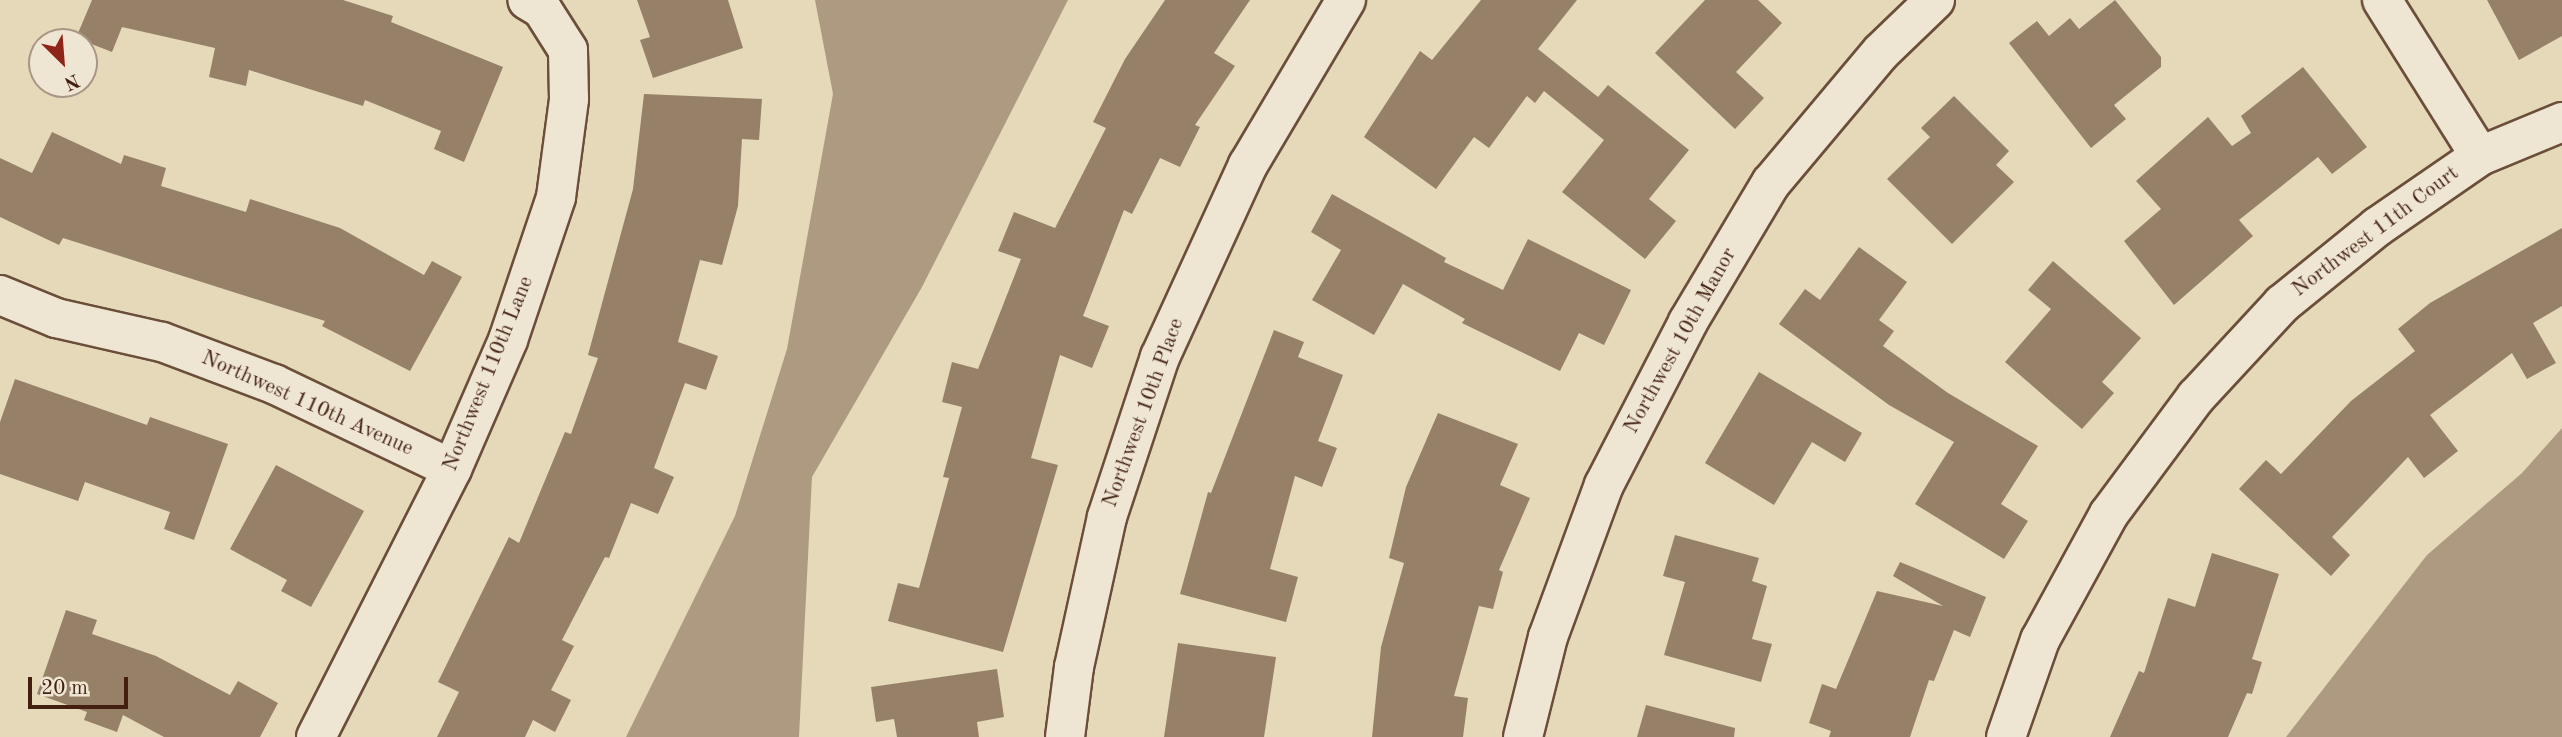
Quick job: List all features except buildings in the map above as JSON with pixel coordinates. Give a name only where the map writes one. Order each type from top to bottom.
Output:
[{"type":"street","name":"Northwest 110th Lane","points":[[316,737],[452,469],[508,340],[556,197],[569,99],[568,50],[542,9],[527,0]]},
{"type":"street","name":"Northwest 10th Place","points":[[1065,737],[1074,667],[1107,517],[1160,357],[1248,165],[1346,0]]},
{"type":"street","name":"Northwest 10th Manor","points":[[1523,737],[1548,637],[1604,485],[1688,322],[1771,183],[1881,52],[1935,0]]},
{"type":"street","points":[[2382,0],[2480,156]]},
{"type":"street","name":"Northwest 11th Court","points":[[2006,737],[2040,640],[2109,514],[2196,397],[2282,304],[2377,227],[2480,156],[2562,122]]},
{"type":"street","name":"Northwest 110th Avenue","points":[[0,295],[56,318],[162,342],[274,384],[452,469]]},
{"type":"shaded area","points":[[815,0],[1068,0],[922,287],[812,477],[799,737],[626,737],[735,516],[787,349],[833,94]]},
{"type":"shaded area","points":[[2562,428],[2562,737],[2286,737],[2427,555],[2522,473]]}]
